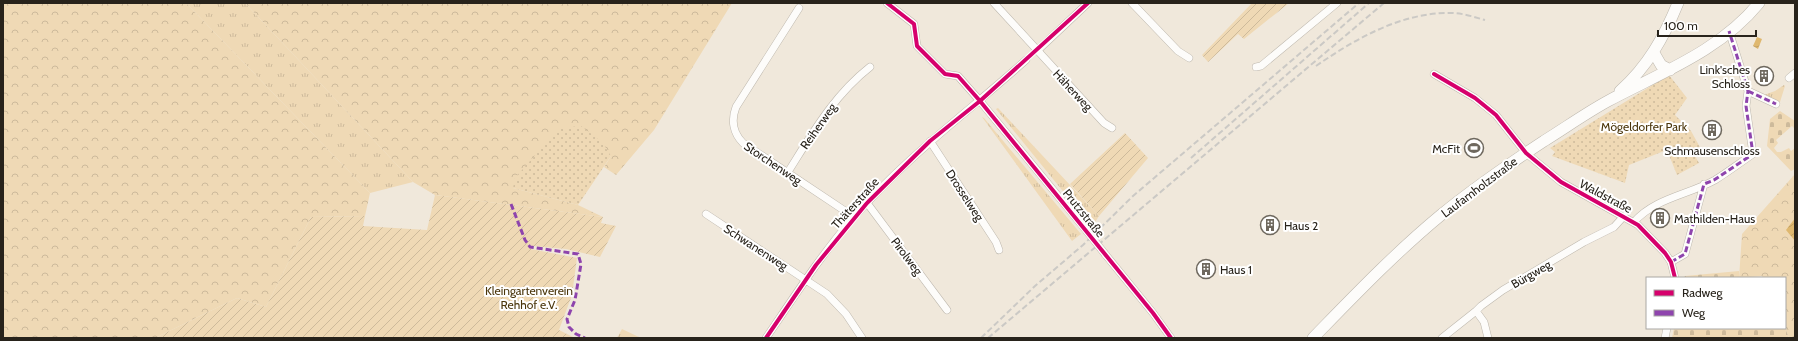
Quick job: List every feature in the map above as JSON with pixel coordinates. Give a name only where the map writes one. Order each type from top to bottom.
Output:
[{"type":"main road","points":[[1607,102],[1636,76],[1654,53],[1665,34],[1677,3]]},
{"type":"main road","name":"Laufamholzstraße","points":[[1313,338],[1383,267],[1432,223],[1476,188],[1526,153],[1607,102],[1670,70],[1709,47],[1760,4]]},
{"type":"main road","points":[[1654,53],[1661,65],[1670,70]]},
{"type":"street","name":"Prutzstraße","points":[[887,3],[914,24],[917,46],[945,74],[958,76],[980,101],[1153,313],[1171,338]]},
{"type":"street","name":"Häherweg","points":[[994,3],[1036,51],[1104,123],[1112,128]]},
{"type":"street","points":[[1036,51],[1088,3]]},
{"type":"street","points":[[1132,3],[1178,51],[1189,58]]},
{"type":"street","points":[[1256,67],[1261,66],[1337,3]]},
{"type":"street","name":"Storchenweg","points":[[799,8],[736,106],[733,113],[734,127],[738,138],[744,143],[854,217]]},
{"type":"street","points":[[1634,222],[1641,214],[1653,206],[1714,180],[1753,154],[1746,106],[1748,95],[1729,31]]},
{"type":"street","name":"Thäterstraße","points":[[766,338],[831,245],[867,203],[930,141],[980,101],[1026,60]]},
{"type":"street","name":"Reiherweg","points":[[788,172],[827,110],[858,76],[870,67]]},
{"type":"street","points":[[1789,78],[1795,73]]},
{"type":"street","name":"Waldstraße","points":[[1434,74],[1475,98],[1496,115],[1526,153],[1540,166],[1570,188],[1634,222],[1657,243],[1671,262]]},
{"type":"street","points":[[1748,95],[1776,104]]},
{"type":"street","name":"Drosselweg","points":[[930,141],[996,242],[999,250]]},
{"type":"street","points":[[1675,277],[1671,262],[1684,254],[1704,184]]},
{"type":"street","name":"Pirolweg","points":[[867,203],[947,310]]},
{"type":"street","name":"Schwanenweg","points":[[706,214],[806,280],[834,301],[862,338]]},
{"type":"street","name":"Bürgweg","points":[[1442,338],[1503,290],[1584,242],[1614,227],[1624,216]]},
{"type":"street","points":[[1476,311],[1484,322],[1488,338]]},
{"type":"green space","points":[[3,3],[186,3],[370,193],[365,216],[311,217],[266,307],[237,298],[155,338],[3,338]]},
{"type":"green space","points":[[186,3],[245,3],[413,182],[370,193]]},
{"type":"green space","points":[[245,3],[732,3],[654,130],[616,175],[604,167],[611,156],[513,188],[578,205],[603,217],[435,195],[413,182]]},
{"type":"green space","points":[[1252,3],[1289,3],[1244,39],[1238,34],[1208,62],[1202,55]]},
{"type":"green space","name":"Mögeldorfer Park","points":[[1669,75],[1687,98],[1675,115],[1691,131],[1701,149],[1694,154],[1699,163],[1677,175],[1669,155],[1664,151],[1629,165],[1625,183],[1552,156],[1555,152],[1550,148]]},
{"type":"green space","points":[[1784,85],[1785,86],[1780,102],[1764,95],[1775,91]]},
{"type":"green space","points":[[998,108],[1099,216],[1092,227],[996,109]]},
{"type":"green space","points":[[1780,111],[1795,121],[1795,129],[1792,126],[1776,140],[1778,143],[1774,148],[1777,152],[1781,152],[1789,148],[1791,151],[1795,148],[1795,169],[1791,171],[1767,146],[1770,119]]},
{"type":"green space","points":[[1639,114],[1643,121],[1624,131],[1621,124]]},
{"type":"green space","points":[[982,117],[984,118],[1081,234],[1072,241]]},
{"type":"green space","points":[[581,126],[602,142],[611,156],[578,205],[513,188],[515,178],[559,128]]},
{"type":"green space","points":[[1125,133],[1148,158],[1099,216],[1070,184]]},
{"type":"green space","points":[[1795,174],[1795,218],[1787,230],[1795,241],[1795,338],[1789,338],[1785,329],[1786,277],[1739,277],[1742,234]]},
{"type":"green space","name":"Kleingartenverein Rehhof e.V.","points":[[435,195],[603,217],[601,223],[616,226],[600,257],[566,249],[533,246],[531,249],[577,258],[572,295],[559,330],[575,338],[155,338],[237,298],[266,307],[311,217],[365,216],[363,226],[427,230]]},
{"type":"green space","points":[[1739,271],[1739,277],[1685,276]]},
{"type":"green space","points":[[622,329],[641,338],[617,338]]},
{"type":"green space","points":[[1674,329],[1785,329],[1789,338],[1672,338]]},
{"type":"water","points":[[1757,37],[1762,39],[1758,49],[1753,46]]},
{"type":"water","points":[[1795,218],[1795,241],[1786,230]]},
{"type":"railway","points":[[981,338],[1035,286],[1083,245],[1133,196],[1359,3]]},
{"type":"railway","points":[[1191,158],[1369,3]]},
{"type":"railway","points":[[988,338],[1384,3]]},
{"type":"railway","points":[[1316,66],[1363,37],[1397,22],[1415,17],[1455,13],[1485,20]]},
{"type":"marked path","points":[[1671,262],[1685,254],[1704,184],[1714,180],[1753,154],[1746,106],[1748,91],[1729,31]]},
{"type":"marked path","points":[[1748,91],[1776,104]]},
{"type":"marked path","points":[[511,204],[525,240],[530,247],[578,254],[581,264],[575,300],[567,319],[569,327],[576,334],[585,338]]},
{"type":"cycle path","points":[[887,3],[914,24],[917,46],[945,74],[958,76],[980,101],[1153,313],[1171,338]]},
{"type":"cycle path","points":[[766,338],[816,265],[867,203],[930,141],[980,101],[1088,3]]},
{"type":"cycle path","points":[[1434,74],[1475,98],[1496,115],[1526,153],[1561,182],[1638,225],[1665,253],[1671,262],[1675,277]]},
{"type":"place","name":"Link'sches Schloss","points":[[1764,76]]},
{"type":"place","name":"Schmausenschloss","points":[[1712,130]]},
{"type":"place","name":"McFit","points":[[1474,148]]},
{"type":"place","name":"Mathilden-Haus","points":[[1660,218]]},
{"type":"place","name":"Haus 2","points":[[1270,225]]},
{"type":"place","name":"Haus 1","points":[[1206,269]]}]
